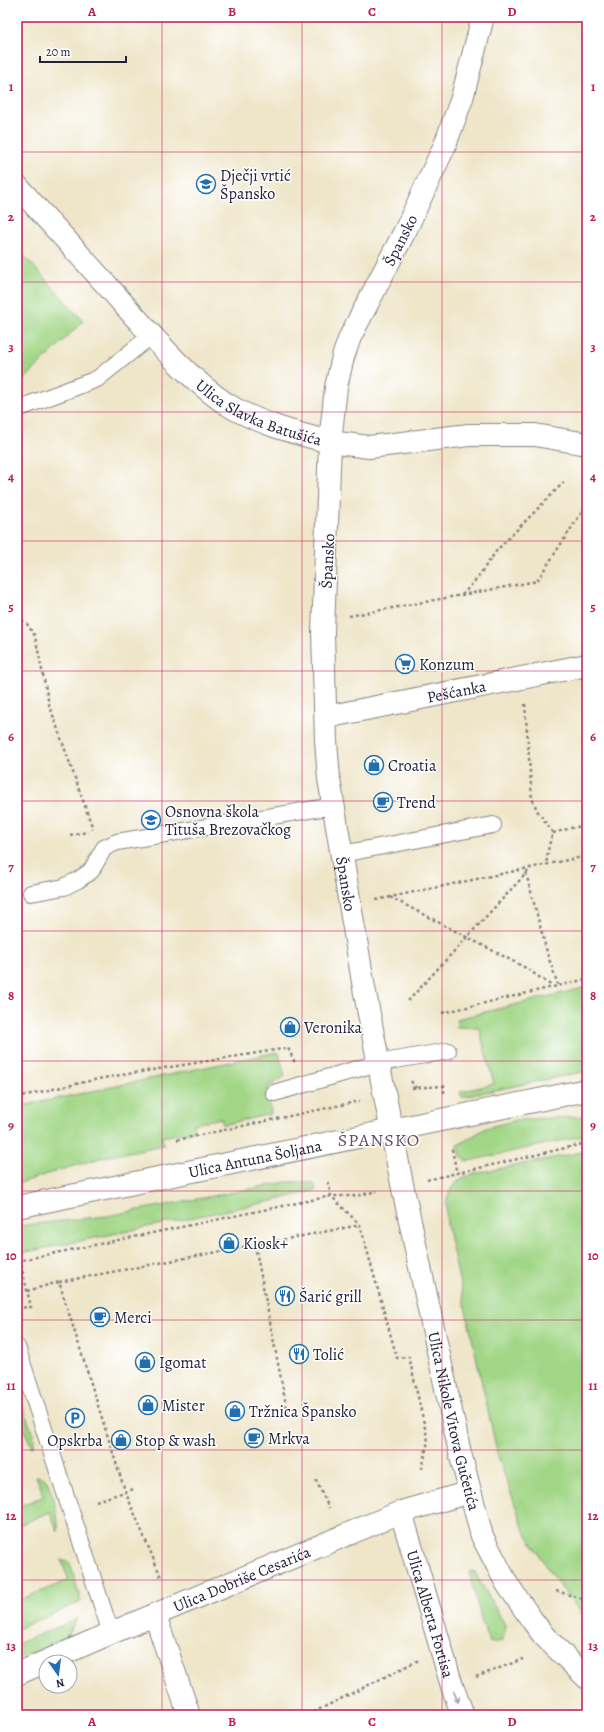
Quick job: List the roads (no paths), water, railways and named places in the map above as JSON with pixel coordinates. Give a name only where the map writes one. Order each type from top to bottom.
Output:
[{"type":"street","name":"Špansko","points":[[391,1130],[364,988],[329,779],[323,632],[330,442],[336,387],[343,357],[350,337],[406,229],[446,145],[462,98],[483,17]]},
{"type":"street","name":"Ulica Slavka Batušića","points":[[17,186],[152,335],[200,384],[226,404],[251,416],[293,432],[330,442],[370,447],[469,435],[535,435],[587,444]]},
{"type":"street","name":"Pešćanka","points":[[326,718],[587,665]]},
{"type":"street","name":"Ulica Antuna Šoljana","points":[[17,1207],[587,1090]]},
{"type":"street","name":"Ulica Nikole Vitova Gučetića","points":[[391,1130],[439,1359],[470,1492],[482,1536],[507,1584],[544,1636],[587,1678]]},
{"type":"street","name":"Ulica Dobriše Cesarića","points":[[17,1674],[111,1633],[401,1512],[470,1492]]},
{"type":"street","name":"Ulica Alberta Fortisa","points":[[401,1512],[452,1686],[463,1715]]},
{"type":"street","points":[[155,1615],[189,1715]]},
{"type":"lane","points":[[17,409],[98,379],[152,335]]},
{"type":"lane","points":[[32,893],[64,888],[78,880],[91,871],[104,848],[117,842],[333,806]]},
{"type":"lane","points":[[342,854],[493,825]]},
{"type":"lane","points":[[274,1093],[378,1063],[448,1051]]},
{"type":"lane","points":[[17,1347],[111,1633]]},
{"type":"place","name":"Dječji vrtić Špansko","points":[[206,184]]},
{"type":"place","name":"Konzum","points":[[405,664]]},
{"type":"place","name":"Croatia","points":[[374,765]]},
{"type":"place","name":"Trend","points":[[383,802]]},
{"type":"place","name":"Osnovna škola Tituša Brezovačkog","points":[[151,820]]},
{"type":"place","name":"Veronika","points":[[290,1027]]},
{"type":"place","name":"Kiosk+","points":[[229,1243]]},
{"type":"place","name":"Šarić grill","points":[[285,1296]]},
{"type":"place","name":"Merci","points":[[100,1317]]},
{"type":"place","name":"Tolić","points":[[299,1354]]},
{"type":"place","name":"Igomat","points":[[145,1362]]},
{"type":"place","name":"Mister","points":[[148,1405]]},
{"type":"place","name":"Tržnica Špansko","points":[[235,1411]]},
{"type":"place","name":"Opskrba","points":[[75,1418]]},
{"type":"place","name":"Mrkva","points":[[254,1438]]},
{"type":"place","name":"Stop & wash","points":[[121,1440]]},
{"type":"district","name":"ŠPANSKO","points":[[379,1140]]}]
